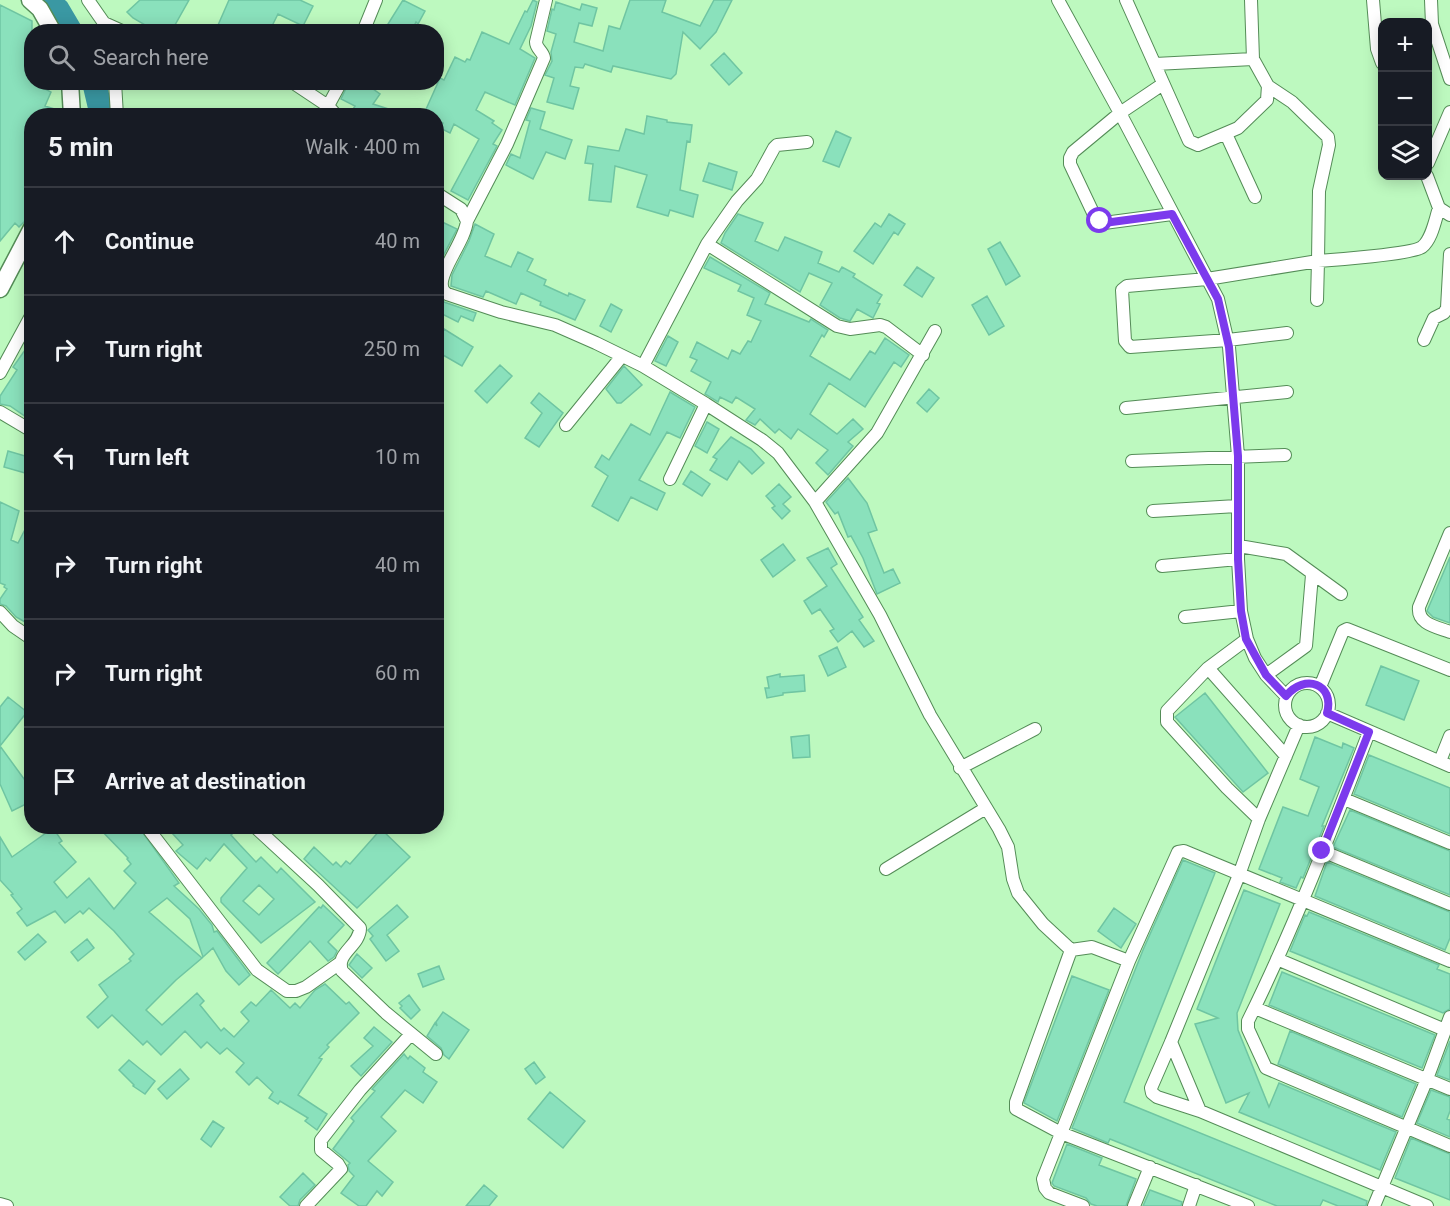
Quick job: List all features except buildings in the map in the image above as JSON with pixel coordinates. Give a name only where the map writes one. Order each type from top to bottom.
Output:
[{"type":"street","points":[[30,0],[40,9],[48,24]]},
{"type":"street","points":[[88,0],[103,24]]},
{"type":"street","points":[[366,24],[376,0]]},
{"type":"street","points":[[444,273],[459,245],[467,221],[507,144],[544,58],[536,42],[546,0]]},
{"type":"street","points":[[1058,0],[1218,299],[1228,340],[1238,456],[1241,611],[1246,639],[1266,675],[1286,696]]},
{"type":"street","points":[[1126,0],[1162,84],[1191,143],[1198,145],[1238,128],[1267,99],[1268,86]]},
{"type":"street","points":[[1251,0],[1253,59],[1268,86],[1292,102],[1328,137],[1329,146],[1319,191],[1317,300]]},
{"type":"street","points":[[1373,0],[1378,50]]},
{"type":"street","points":[[1431,0],[1432,24],[1450,79]]},
{"type":"street","points":[[1155,64],[1253,59]]},
{"type":"street","points":[[1162,84],[1120,113],[1073,153],[1070,164],[1096,219],[1104,223],[1172,214]]},
{"type":"street","points":[[70,90],[72,108]]},
{"type":"street","points":[[115,90],[117,108]]},
{"type":"street","points":[[303,90],[329,108]]},
{"type":"street","points":[[334,108],[339,90]]},
{"type":"street","points":[[1432,154],[1450,112]]},
{"type":"street","points":[[1226,134],[1256,197]]},
{"type":"street","points":[[643,366],[707,244],[737,201],[757,179],[771,152],[777,145],[807,142]]},
{"type":"street","points":[[1287,333],[1134,348],[1126,344],[1122,290],[1124,287],[1207,279],[1318,261],[1354,259],[1418,249],[1428,238],[1444,212],[1429,180]]},
{"type":"street","points":[[444,198],[460,209],[467,221]]},
{"type":"street","points":[[0,289],[24,243]]},
{"type":"street","points":[[707,244],[837,326],[850,329],[880,325],[886,327],[922,355]]},
{"type":"street","points":[[1424,340],[1434,318],[1444,313],[1447,308],[1450,254]]},
{"type":"street","points":[[444,289],[447,294],[501,312],[555,325],[643,366],[762,440],[778,453],[815,502],[880,615],[930,715],[1008,847],[1013,879],[1018,893],[1043,924],[1071,950]]},
{"type":"street","points":[[0,374],[24,330]]},
{"type":"street","points":[[815,502],[877,433],[935,331]]},
{"type":"street","points":[[566,425],[622,356]]},
{"type":"street","points":[[1126,408],[1287,392]]},
{"type":"street","points":[[670,479],[706,404]]},
{"type":"street","points":[[0,412],[24,426]]},
{"type":"street","points":[[1132,460],[1284,455]]},
{"type":"street","points":[[1153,511],[1238,506]]},
{"type":"street","points":[[1450,532],[1418,613],[1423,622],[1450,632]]},
{"type":"street","points":[[1162,566],[1239,553],[1287,554],[1341,594]]},
{"type":"street","points":[[1266,675],[1306,646],[1312,574]]},
{"type":"street","points":[[1185,617],[1241,611]]},
{"type":"street","points":[[0,612],[24,634]]},
{"type":"street","points":[[1320,687],[1342,631],[1347,629],[1450,670]]},
{"type":"street","points":[[1246,639],[1208,668],[1167,711],[1166,719],[1227,788],[1259,819]]},
{"type":"street","points":[[1208,668],[1286,756]]},
{"type":"street","points":[[1302,683],[1311,683],[1320,687],[1327,695],[1329,706],[1327,713],[1318,723],[1309,727],[1299,725],[1289,718],[1285,706],[1286,696],[1293,687],[1302,683]]},
{"type":"street","points":[[1327,713],[1445,764],[1450,736]]},
{"type":"street","points":[[1299,725],[1259,819],[1171,1042],[1153,1081],[1152,1093],[1427,1206]]},
{"type":"street","points":[[960,768],[1035,729]]},
{"type":"street","points":[[1369,732],[1302,900],[1248,1021],[1248,1029],[1266,1068],[1450,1146]]},
{"type":"street","points":[[1344,799],[1450,843]]},
{"type":"street","points":[[886,869],[986,808]]},
{"type":"street","points":[[152,834],[257,970],[287,991],[296,991],[306,987],[340,963],[344,954],[358,938],[360,928],[263,834]]},
{"type":"street","points":[[1083,1206],[1049,1193],[1044,1184],[1045,1172],[1129,961],[1178,852],[1184,851],[1450,961]]},
{"type":"street","points":[[1322,851],[1450,904]]},
{"type":"street","points":[[1071,950],[1092,947],[1129,961]]},
{"type":"street","points":[[1071,950],[1015,1106],[1019,1111],[1061,1133],[1248,1206]]},
{"type":"street","points":[[1277,959],[1445,1030]]},
{"type":"street","points":[[340,963],[342,971],[360,990],[436,1054]]},
{"type":"street","points":[[1255,1008],[1450,1089]]},
{"type":"street","points":[[1374,1206],[1450,1017]]},
{"type":"street","points":[[306,1206],[341,1170],[338,1164],[321,1149],[321,1140],[360,1090],[411,1034]]},
{"type":"street","points":[[1171,1042],[1200,1111]]},
{"type":"street","points":[[1134,1206],[1150,1167]]},
{"type":"street","points":[[1188,1206],[1196,1185]]},
{"type":"street","points":[[0,1204],[7,1206]]},
{"type":"waterway","points":[[47,0],[58,10],[66,24]]},
{"type":"waterway","points":[[96,90],[100,108]]},
{"type":"route","points":[[1100,221],[1104,223],[1172,214],[1218,299],[1229,347],[1238,456],[1238,559],[1241,611],[1246,639],[1266,675],[1286,696],[1293,687],[1302,683],[1311,683],[1320,687],[1327,695],[1329,706],[1327,713],[1369,732],[1322,851]]}]
